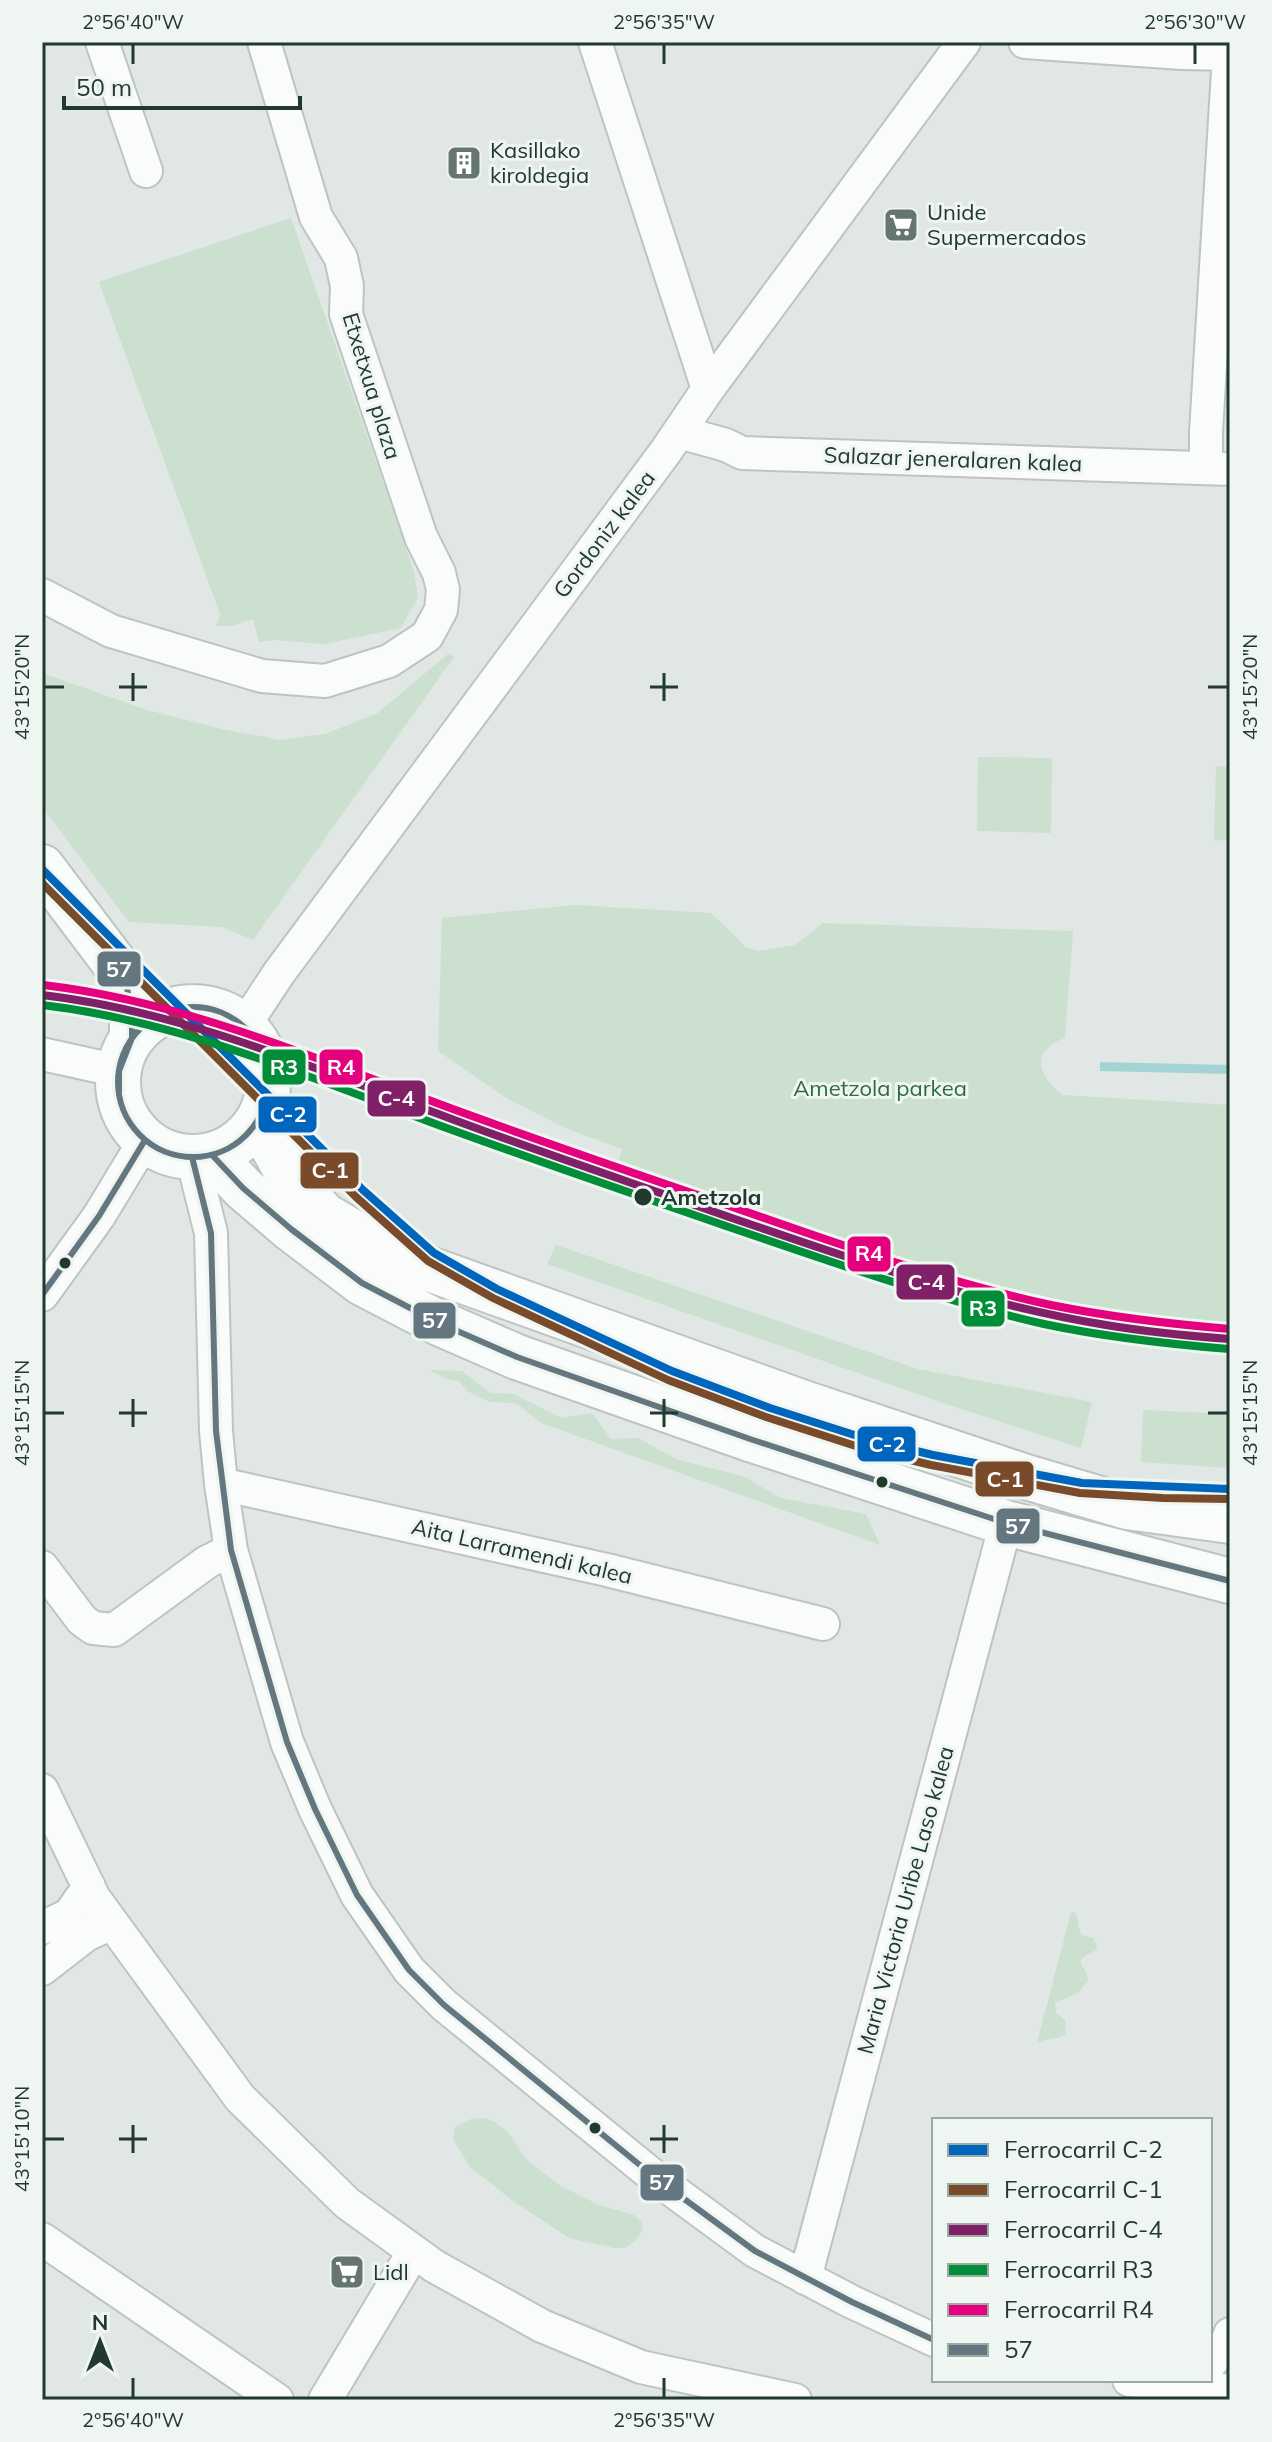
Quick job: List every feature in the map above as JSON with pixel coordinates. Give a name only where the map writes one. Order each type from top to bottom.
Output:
[{"type":"street","points":[[102,42],[146,171]]},
{"type":"street","name":"Etxetxua plaza","points":[[42,595],[111,631],[262,676],[325,681],[389,661],[427,636],[441,610],[441,581],[421,537],[346,314],[347,286],[341,258],[316,217],[264,42]]},
{"type":"street","points":[[595,42],[708,389]]},
{"type":"street","name":"Gordoniz kalea","points":[[244,1026],[288,961],[964,42]]},
{"type":"street","points":[[1025,42],[1229,54],[1206,432],[1218,468]]},
{"type":"street","name":"Salazar jeneralaren kalea","points":[[679,432],[726,445],[742,453],[1218,468]]},
{"type":"street","points":[[42,867],[125,977],[132,1015],[125,1055],[119,1097],[128,1120],[145,1140],[167,1153],[202,1156],[231,1148],[258,1121],[267,1100],[269,1077],[264,1055],[253,1035],[244,1026],[213,1009],[185,1005],[170,1007],[148,1019],[125,1055]]},
{"type":"street","points":[[125,977],[185,1005]]},
{"type":"street","points":[[42,1054],[125,1055]]},
{"type":"street","points":[[258,1121],[289,1176],[324,1215],[393,1256],[804,1403],[1023,1476],[1127,1507],[1230,1521]]},
{"type":"street","points":[[42,1295],[99,1216],[145,1140]]},
{"type":"street","points":[[202,1156],[211,1233],[216,1431],[231,1550],[287,1742],[315,1809],[357,1895],[409,1970],[444,2005],[657,2179],[755,2251],[932,2339]]},
{"type":"street","points":[[202,1156],[362,1283],[439,1323],[517,1357],[706,1424],[1006,1523],[1230,1581]]},
{"type":"street","name":"Aita Larramendi kalea","points":[[221,1484],[591,1566],[823,1624]]},
{"type":"street","name":"Maria Victoria Uribe Laso kalea","points":[[805,2278],[1006,1523]]},
{"type":"street","points":[[42,1567],[82,1620],[93,1628],[114,1630],[207,1562],[231,1550]]},
{"type":"street","points":[[42,1790],[89,1887],[112,1923],[240,2098],[347,2203],[413,2253],[542,2326],[641,2367],[795,2400]]},
{"type":"street","points":[[42,1928],[69,1915],[89,1887]]},
{"type":"street","points":[[42,1969],[86,1935],[112,1923]]},
{"type":"street","points":[[42,2239],[277,2400]]},
{"type":"street","points":[[325,2400],[413,2253]]},
{"type":"street","points":[[1173,2382],[1230,2391]]},
{"type":"green space","points":[[291,218],[414,571],[418,597],[401,628],[324,644],[274,640],[259,642],[253,619],[232,626],[216,626],[220,614],[99,282]]},
{"type":"green space","points":[[449,653],[454,657],[253,940],[222,927],[129,922],[42,807],[42,673],[147,710],[280,740],[325,734],[378,713]]},
{"type":"green space","points":[[978,757],[1052,758],[1051,833],[977,831]]},
{"type":"green space","points":[[1216,766],[1230,767],[1230,841],[1214,840]]},
{"type":"green space","name":"Ametzola parkea","points":[[575,905],[711,913],[746,947],[759,951],[795,945],[823,923],[1073,931],[1065,1038],[1046,1049],[1041,1064],[1054,1088],[1063,1095],[1230,1105],[1230,1340],[1159,1336],[1061,1321],[941,1295],[944,1280],[615,1171],[622,1149],[565,1128],[508,1099],[438,1051],[442,918]]},
{"type":"green space","points":[[556,1245],[918,1369],[1092,1402],[1081,1448],[547,1264]]},
{"type":"green space","points":[[429,1370],[462,1371],[491,1393],[514,1394],[561,1418],[592,1413],[611,1439],[638,1438],[678,1460],[743,1476],[781,1498],[866,1514],[880,1545],[541,1423],[522,1407],[513,1403],[490,1402],[467,1391],[459,1381]]},
{"type":"green space","points":[[1143,1410],[1230,1414],[1230,1468],[1141,1462]]},
{"type":"green space","points":[[1071,1912],[1076,1913],[1082,1935],[1092,1938],[1097,1945],[1096,1950],[1081,1961],[1088,1981],[1077,1994],[1055,2002],[1056,2012],[1065,2020],[1066,2034],[1037,2043]]},
{"type":"green space","points":[[485,2118],[507,2131],[528,2161],[559,2185],[599,2205],[634,2215],[641,2221],[643,2229],[635,2241],[625,2248],[614,2248],[569,2238],[513,2201],[470,2167],[453,2139],[455,2127],[471,2119]]},
{"type":"water","points":[[1100,1062],[1230,1065],[1230,1074],[1100,1071]]},
{"type":"rail line","name":"C-2","points":[[42,869],[363,1190],[434,1253],[497,1289],[672,1371],[770,1408],[867,1439],[933,1455],[1082,1483],[1230,1489]]},
{"type":"rail line","name":"C-1","points":[[42,883],[356,1197],[428,1261],[493,1298],[668,1380],[766,1417],[865,1449],[931,1465],[1080,1493],[1230,1499]]},
{"type":"rail line","name":"R4","points":[[43,985],[145,1004],[246,1033],[585,1156],[849,1247],[970,1285],[1095,1313],[1230,1329]]},
{"type":"rail line","name":"C-4","points":[[42,995],[93,1003],[195,1027],[729,1217],[962,1293],[1106,1325],[1230,1339]]},
{"type":"rail line","name":"R3","points":[[42,1005],[93,1013],[195,1038],[842,1266],[963,1303],[1090,1333],[1229,1349]]},
{"type":"transit line","name":"57","points":[[42,867],[125,977],[132,1015],[132,1038],[119,1071],[119,1092]]},
{"type":"transit line","name":"57","points":[[193,1007],[222,1013],[246,1029],[262,1053],[268,1082],[262,1111],[246,1135],[222,1151],[193,1157],[164,1151],[140,1135],[124,1111],[118,1082],[124,1053],[140,1029],[164,1013],[193,1007]]},
{"type":"transit line","name":"57","points":[[42,1295],[99,1216],[145,1140]]},
{"type":"transit line","name":"57","points":[[212,1155],[243,1188],[291,1229],[362,1283],[439,1323],[517,1357],[750,1439],[1006,1523],[1230,1581]]},
{"type":"transit line","name":"57","points":[[192,1157],[211,1233],[216,1431],[231,1550],[287,1742],[315,1809],[357,1895],[409,1970],[444,2005],[657,2179],[755,2251],[852,2302],[932,2339]]},
{"type":"place","name":"Kasillako kiroldegia","points":[[464,163]]},
{"type":"place","name":"Unide Supermercados","points":[[901,225]]},
{"type":"place","name":"Ametzola","points":[[643,1197]]},
{"type":"place","name":"Lidl","points":[[347,2272]]}]
